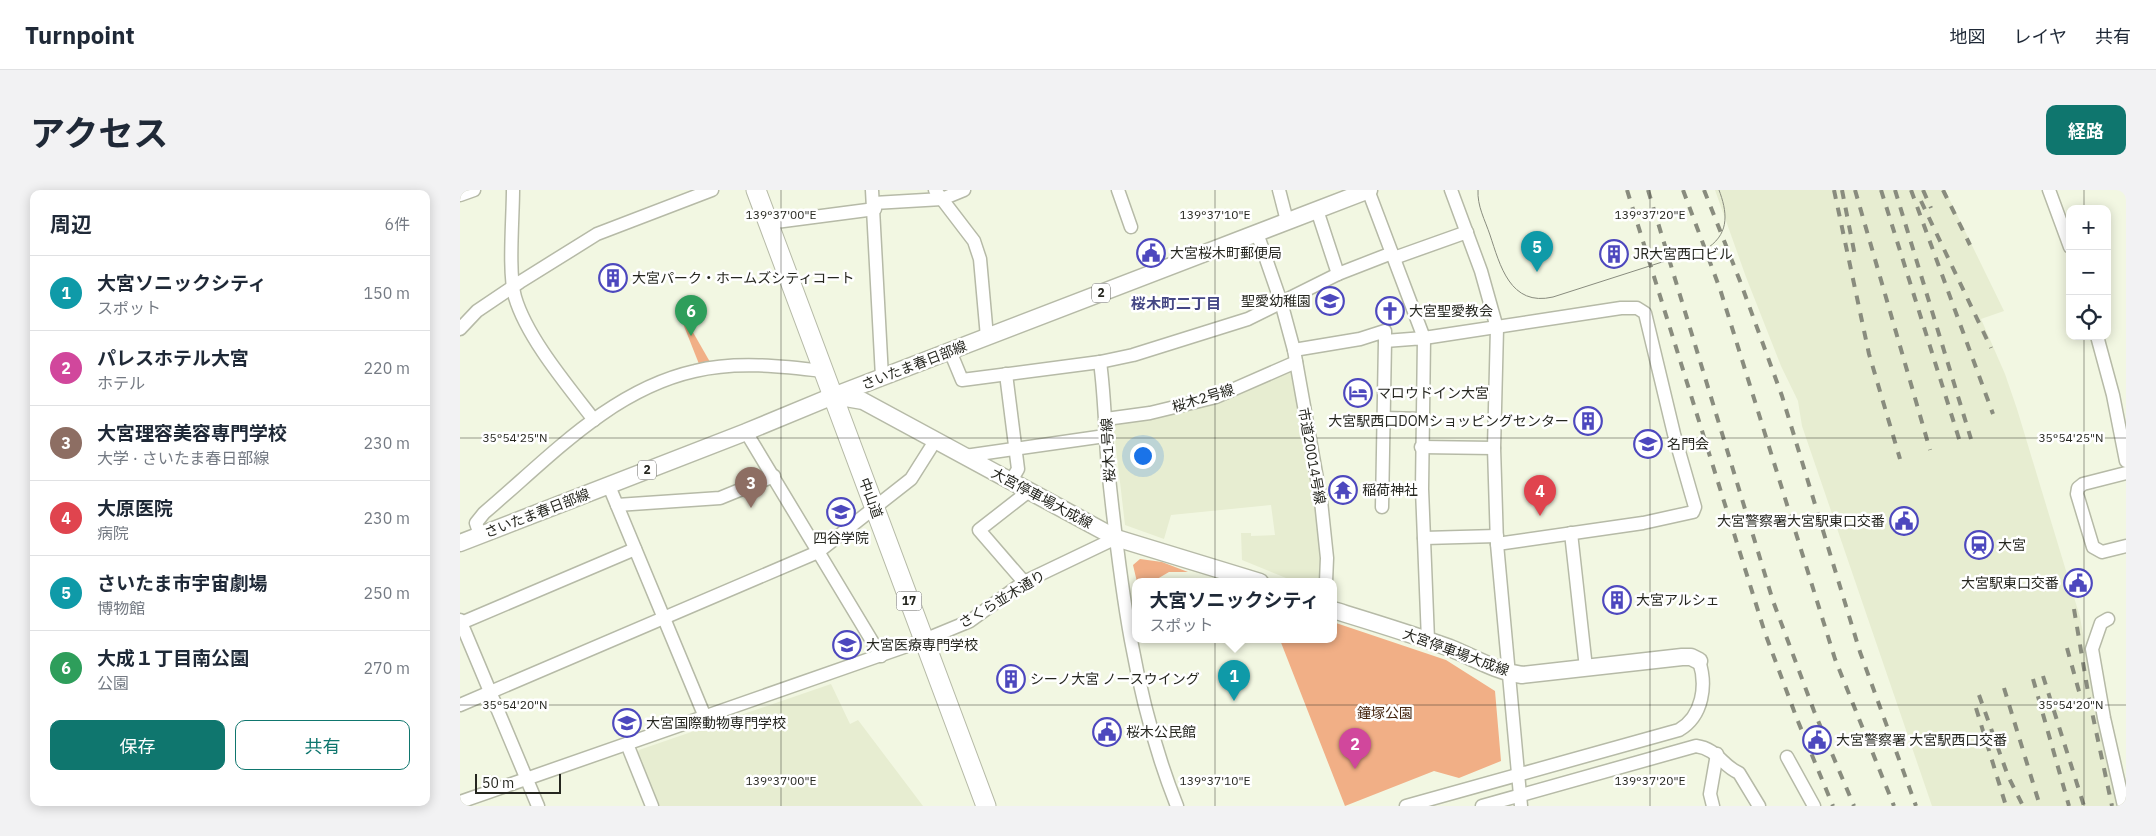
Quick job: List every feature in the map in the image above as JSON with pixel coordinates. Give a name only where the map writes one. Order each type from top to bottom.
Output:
[{"type":"highway","name":"中山道","points":[[756,190],[986,806]]},
{"type":"main road","name":"さいたま春日部線","points":[[460,543],[609,486],[833,396],[1368,190]]},
{"type":"main road","name":"大宮停車場大成線","points":[[833,396],[863,401],[1116,538],[1247,578]]},
{"type":"main road","name":"大宮停車場大成線","points":[[1337,611],[1428,640],[1466,654],[1492,668],[1516,674],[1682,657],[1691,657],[1699,661]]},
{"type":"street","points":[[460,195],[474,190]]},
{"type":"street","points":[[513,190],[513,286],[518,305],[544,353],[594,420]]},
{"type":"street","points":[[460,330],[477,311],[513,286],[597,234],[712,190]]},
{"type":"street","points":[[872,190],[882,377]]},
{"type":"street","points":[[768,223],[964,190]]},
{"type":"street","points":[[1118,190],[1131,227]]},
{"type":"street","points":[[1279,190],[1287,221]]},
{"type":"street","points":[[1368,190],[1424,338],[1421,447],[1428,640]]},
{"type":"street","points":[[1451,190],[1481,271],[1497,328],[1494,448],[1497,540],[1516,674],[1520,801]]},
{"type":"street","points":[[2049,190],[2066,236]]},
{"type":"street","points":[[939,194],[974,241],[980,259],[987,337]]},
{"type":"street","points":[[1317,210],[1338,274]]},
{"type":"street","points":[[950,351],[962,380],[1100,362],[1133,354],[1248,319],[1338,274],[1467,232]]},
{"type":"street","name":"市道20014号線","points":[[1257,233],[1281,302],[1295,356],[1322,511],[1327,558],[1326,578]]},
{"type":"street","points":[[1382,507],[1385,341],[1424,338],[1497,328],[1621,308],[1637,308],[1645,313],[1674,434],[1693,500],[1693,512],[1643,523],[1571,534],[1497,540],[1424,538]]},
{"type":"street","name":"桜木2号線","points":[[1106,418],[1150,413],[1216,397],[1295,356],[1385,331],[1385,341]]},
{"type":"street","points":[[2098,340],[2113,395],[2126,461]]},
{"type":"street","name":"桜木1号線","points":[[1100,362],[1106,418],[1107,458],[1116,538],[1132,640]]},
{"type":"street","points":[[480,535],[476,523],[484,513],[594,420],[640,389],[696,370],[731,366],[823,371]]},
{"type":"street","points":[[1006,374],[1018,469],[1011,481]]},
{"type":"street","points":[[1384,418],[1422,419]]},
{"type":"street","points":[[746,432],[881,656]]},
{"type":"street","points":[[965,456],[1016,447],[1098,437]]},
{"type":"street","points":[[460,705],[818,552],[911,479],[935,441]]},
{"type":"street","points":[[1421,447],[1494,448]]},
{"type":"street","points":[[2126,473],[2083,484],[2078,488],[2077,494],[2093,547],[2102,552],[2126,546]]},
{"type":"street","points":[[617,505],[720,498],[774,476]]},
{"type":"street","points":[[609,486],[705,717]]},
{"type":"street","points":[[1024,582],[979,530],[1030,491]]},
{"type":"street","points":[[1571,534],[1586,668]]},
{"type":"street","name":"さくら並木通り","points":[[460,802],[924,640],[970,621],[1024,582],[1116,538]]},
{"type":"street","points":[[538,806],[461,622],[635,549]]},
{"type":"street","points":[[2108,619],[2101,623],[2092,649],[2104,718],[2124,806]]},
{"type":"street","name":"桜木1号線","points":[[1133,643],[1146,710],[1164,773],[1177,806]]},
{"type":"street","points":[[1406,806],[1669,734],[1686,726],[1692,719],[1702,696],[1705,682],[1699,661]]},
{"type":"street","points":[[627,744],[652,806]]},
{"type":"street","points":[[1482,806],[1520,801],[1689,747],[1703,747],[1717,754],[1734,771],[1739,772],[1759,806]]},
{"type":"street","points":[[1713,806],[1710,794],[1717,754]]},
{"type":"street","points":[[1787,757],[1814,806]]},
{"type":"shaded area","points":[[1715,190],[1945,190],[2004,311],[1981,319],[2005,374],[2017,409],[2080,617],[2090,673],[2120,806],[1932,806],[1802,426],[1798,401],[1781,366],[1746,277]]},
{"type":"shaded area","points":[[1294,371],[1317,495],[1322,578],[1286,578],[1242,560],[1241,533],[1251,533],[1251,536],[1275,535],[1271,505],[1171,515],[1164,539],[1125,525],[1113,422],[1196,409]]},
{"type":"shaded area","points":[[831,684],[850,724],[858,720],[923,806],[657,806],[636,755],[639,750]]},
{"type":"green space","points":[[686,320],[710,362],[699,364],[682,321]]},
{"type":"green space","points":[[1140,559],[1162,562],[1188,572],[1169,572],[1159,578],[1136,578],[1133,565]]},
{"type":"green space","name":"鐘塚公園","points":[[1337,623],[1446,660],[1495,691],[1501,761],[1459,778],[1434,771],[1345,806],[1281,643],[1337,643]]},
{"type":"tram line","points":[[1478,190],[1482,213],[1498,259],[1509,281],[1526,296],[1538,298],[1553,297],[1709,247],[1721,235],[1724,228],[1725,213],[1719,190]]},
{"type":"railway","points":[[1627,190],[1765,633],[1797,719],[1833,806]]},
{"type":"railway","points":[[1648,190],[1773,601],[1814,711],[1854,806]]},
{"type":"railway","points":[[1683,190],[1720,289],[1835,659],[1894,806]]},
{"type":"railway","points":[[1704,190],[1782,396],[1860,652],[1916,806]]},
{"type":"railway","points":[[1834,190],[1869,354],[1900,459]]},
{"type":"railway","points":[[1842,190],[1855,256]]},
{"type":"railway","points":[[1855,190],[1930,450]]},
{"type":"railway","points":[[1881,190],[1960,442]]},
{"type":"railway","points":[[1895,190],[1971,439]]},
{"type":"railway","points":[[1911,190],[1993,414]]},
{"type":"railway","points":[[1923,190],[1931,208]]},
{"type":"railway","points":[[1943,190],[1970,245]]},
{"type":"railway","points":[[1921,201],[1991,348]]},
{"type":"railway","points":[[2074,609],[2089,698],[2112,806]]},
{"type":"railway","points":[[2067,648],[2085,713]]},
{"type":"railway","points":[[2043,676],[2084,806]]},
{"type":"railway","points":[[2033,679],[2069,806]]},
{"type":"railway","points":[[2004,688],[2040,806]]},
{"type":"railway","points":[[1979,695],[2008,776],[2023,806]]},
{"type":"railway","points":[[1976,708],[2006,806]]},
{"type":"place","name":"大宮桜木町郵便局","points":[[1151,253]]},
{"type":"place","name":"JR大宮西口ビル","points":[[1614,254]]},
{"type":"place","name":"さいたま市宇宙劇場","points":[[1537,272]]},
{"type":"place","name":"大宮パーク・ホームズシティコート","points":[[613,278]]},
{"type":"place","name":"聖愛幼稚園","points":[[1330,301]]},
{"type":"place","name":"大宮聖愛教会","points":[[1390,311]]},
{"type":"place","name":"大成１丁目南公園","points":[[691,336]]},
{"type":"place","name":"マロウドイン大宮","points":[[1358,393]]},
{"type":"place","name":"大宮駅西口DOMショッピングセンター","points":[[1588,421]]},
{"type":"place","name":"名門会","points":[[1648,444]]},
{"type":"place","name":"稲荷神社","points":[[1343,490]]},
{"type":"place","name":"大宮理容美容専門学校","points":[[751,508]]},
{"type":"place","name":"四谷学院","points":[[841,512]]},
{"type":"place","name":"大原医院","points":[[1540,516]]},
{"type":"place","name":"大宮警察署大宮駅東口交番","points":[[1904,521]]},
{"type":"place","name":"大宮","points":[[1979,545]]},
{"type":"place","name":"大宮駅東口交番","points":[[2078,583]]},
{"type":"place","name":"大宮アルシェ","points":[[1617,600]]},
{"type":"place","name":"大宮医療専門学校","points":[[847,645]]},
{"type":"place","name":"シーノ大宮 ノースウイング","points":[[1011,679]]},
{"type":"place","name":"大宮ソニックシティ","points":[[1234,701]]},
{"type":"place","name":"大宮国際動物専門学校","points":[[627,723]]},
{"type":"place","name":"桜木公民館","points":[[1107,732]]},
{"type":"place","name":"大宮警察署 大宮駅西口交番","points":[[1817,740]]},
{"type":"place","name":"パレスホテル大宮","points":[[1355,769]]},
{"type":"district","name":"桜木町二丁目","points":[[1176,304]]}]
